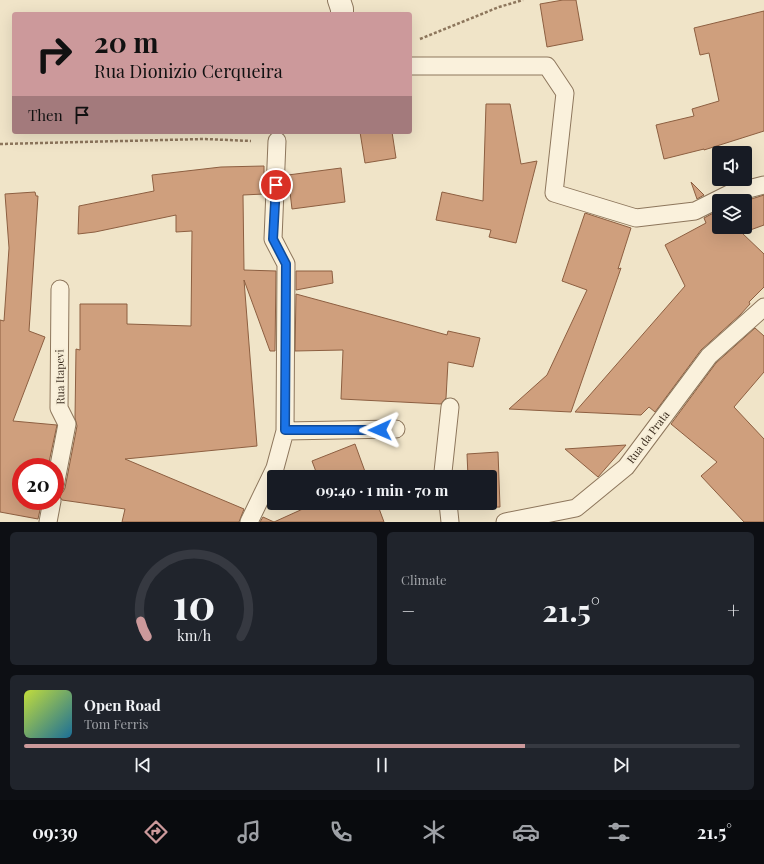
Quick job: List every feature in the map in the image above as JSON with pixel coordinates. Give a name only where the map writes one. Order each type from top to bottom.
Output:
[{"type":"street","points":[[339,0],[342,12]]},
{"type":"lane","points":[[412,66],[547,66],[565,93],[554,193],[636,218],[695,211],[729,194],[764,185]]},
{"type":"lane","points":[[249,522],[275,468],[285,430],[286,264],[273,239],[277,141]]},
{"type":"lane","name":"Rua Itapevi","points":[[60,289],[59,408],[67,424],[60,458]]},
{"type":"lane","name":"Rua da Prata","points":[[505,522],[576,508],[626,467],[709,356],[764,307]]},
{"type":"lane","points":[[444,470],[450,407]]},
{"type":"lane","points":[[285,430],[396,429]]},
{"type":"lane","points":[[48,522],[50,510]]},
{"type":"lane","points":[[449,510],[450,522]]},
{"type":"path","points":[[417,40],[523,0]]},
{"type":"path","points":[[0,144],[205,139],[277,141]]},
{"type":"building","points":[[563,0],[576,0],[583,40],[547,47],[540,4]]},
{"type":"building","points":[[764,11],[764,131],[717,146],[712,146],[712,147],[704,150],[664,159],[656,125],[694,116],[692,109],[719,101],[709,53],[700,55],[694,28]]},
{"type":"building","points":[[486,104],[510,104],[521,164],[537,161],[516,243],[489,237],[491,230],[436,220],[442,192],[483,201]]},
{"type":"building","points":[[360,134],[392,134],[396,158],[365,163]]},
{"type":"building","points":[[264,166],[264,194],[243,195],[244,270],[276,271],[275,351],[270,351],[244,280],[257,446],[125,459],[244,509],[239,522],[122,522],[125,509],[64,500],[64,490],[77,426],[75,418],[76,349],[80,350],[80,304],[127,304],[127,324],[191,326],[192,231],[176,232],[176,215],[95,232],[78,234],[79,206],[154,191],[152,175],[221,167]]},
{"type":"building","points":[[341,168],[345,202],[292,209],[288,175]]},
{"type":"building","points":[[691,182],[704,195],[697,199]]},
{"type":"building","points":[[35,192],[36,196],[38,196],[29,331],[45,337],[13,421],[57,425],[50,458],[12,458],[12,510],[40,510],[38,519],[0,512],[0,320],[4,321],[9,248],[5,194]]},
{"type":"building","points":[[764,195],[764,225],[752,229],[752,199]]},
{"type":"building","points":[[585,213],[631,228],[618,269],[621,268],[571,412],[509,409],[547,375],[587,290],[562,281]]},
{"type":"building","points":[[712,214],[712,234],[743,234],[764,254],[764,287],[749,302],[750,304],[740,315],[701,350],[655,412],[649,407],[641,415],[575,412],[685,286],[665,245],[706,223],[704,218]]},
{"type":"building","points":[[296,271],[332,271],[333,283],[296,290]]},
{"type":"building","points":[[296,294],[447,335],[448,331],[480,338],[473,367],[448,362],[446,398],[441,404],[341,399],[343,350],[295,351]]},
{"type":"building","points":[[755,328],[764,336],[764,372],[734,407],[764,439],[764,522],[744,522],[701,476],[717,462],[671,424],[716,363]]},
{"type":"building","points":[[355,444],[364,470],[315,470],[312,461]]},
{"type":"building","points":[[626,445],[598,477],[565,449]]},
{"type":"building","points":[[498,452],[500,507],[497,507],[497,470],[468,470],[467,454]]},
{"type":"building","points":[[301,510],[380,510],[384,522],[274,522]]},
{"type":"building","points":[[263,517],[274,522],[260,522]]},
{"type":"route","points":[[276,185],[273,239],[286,264],[285,430],[380,430]]}]
